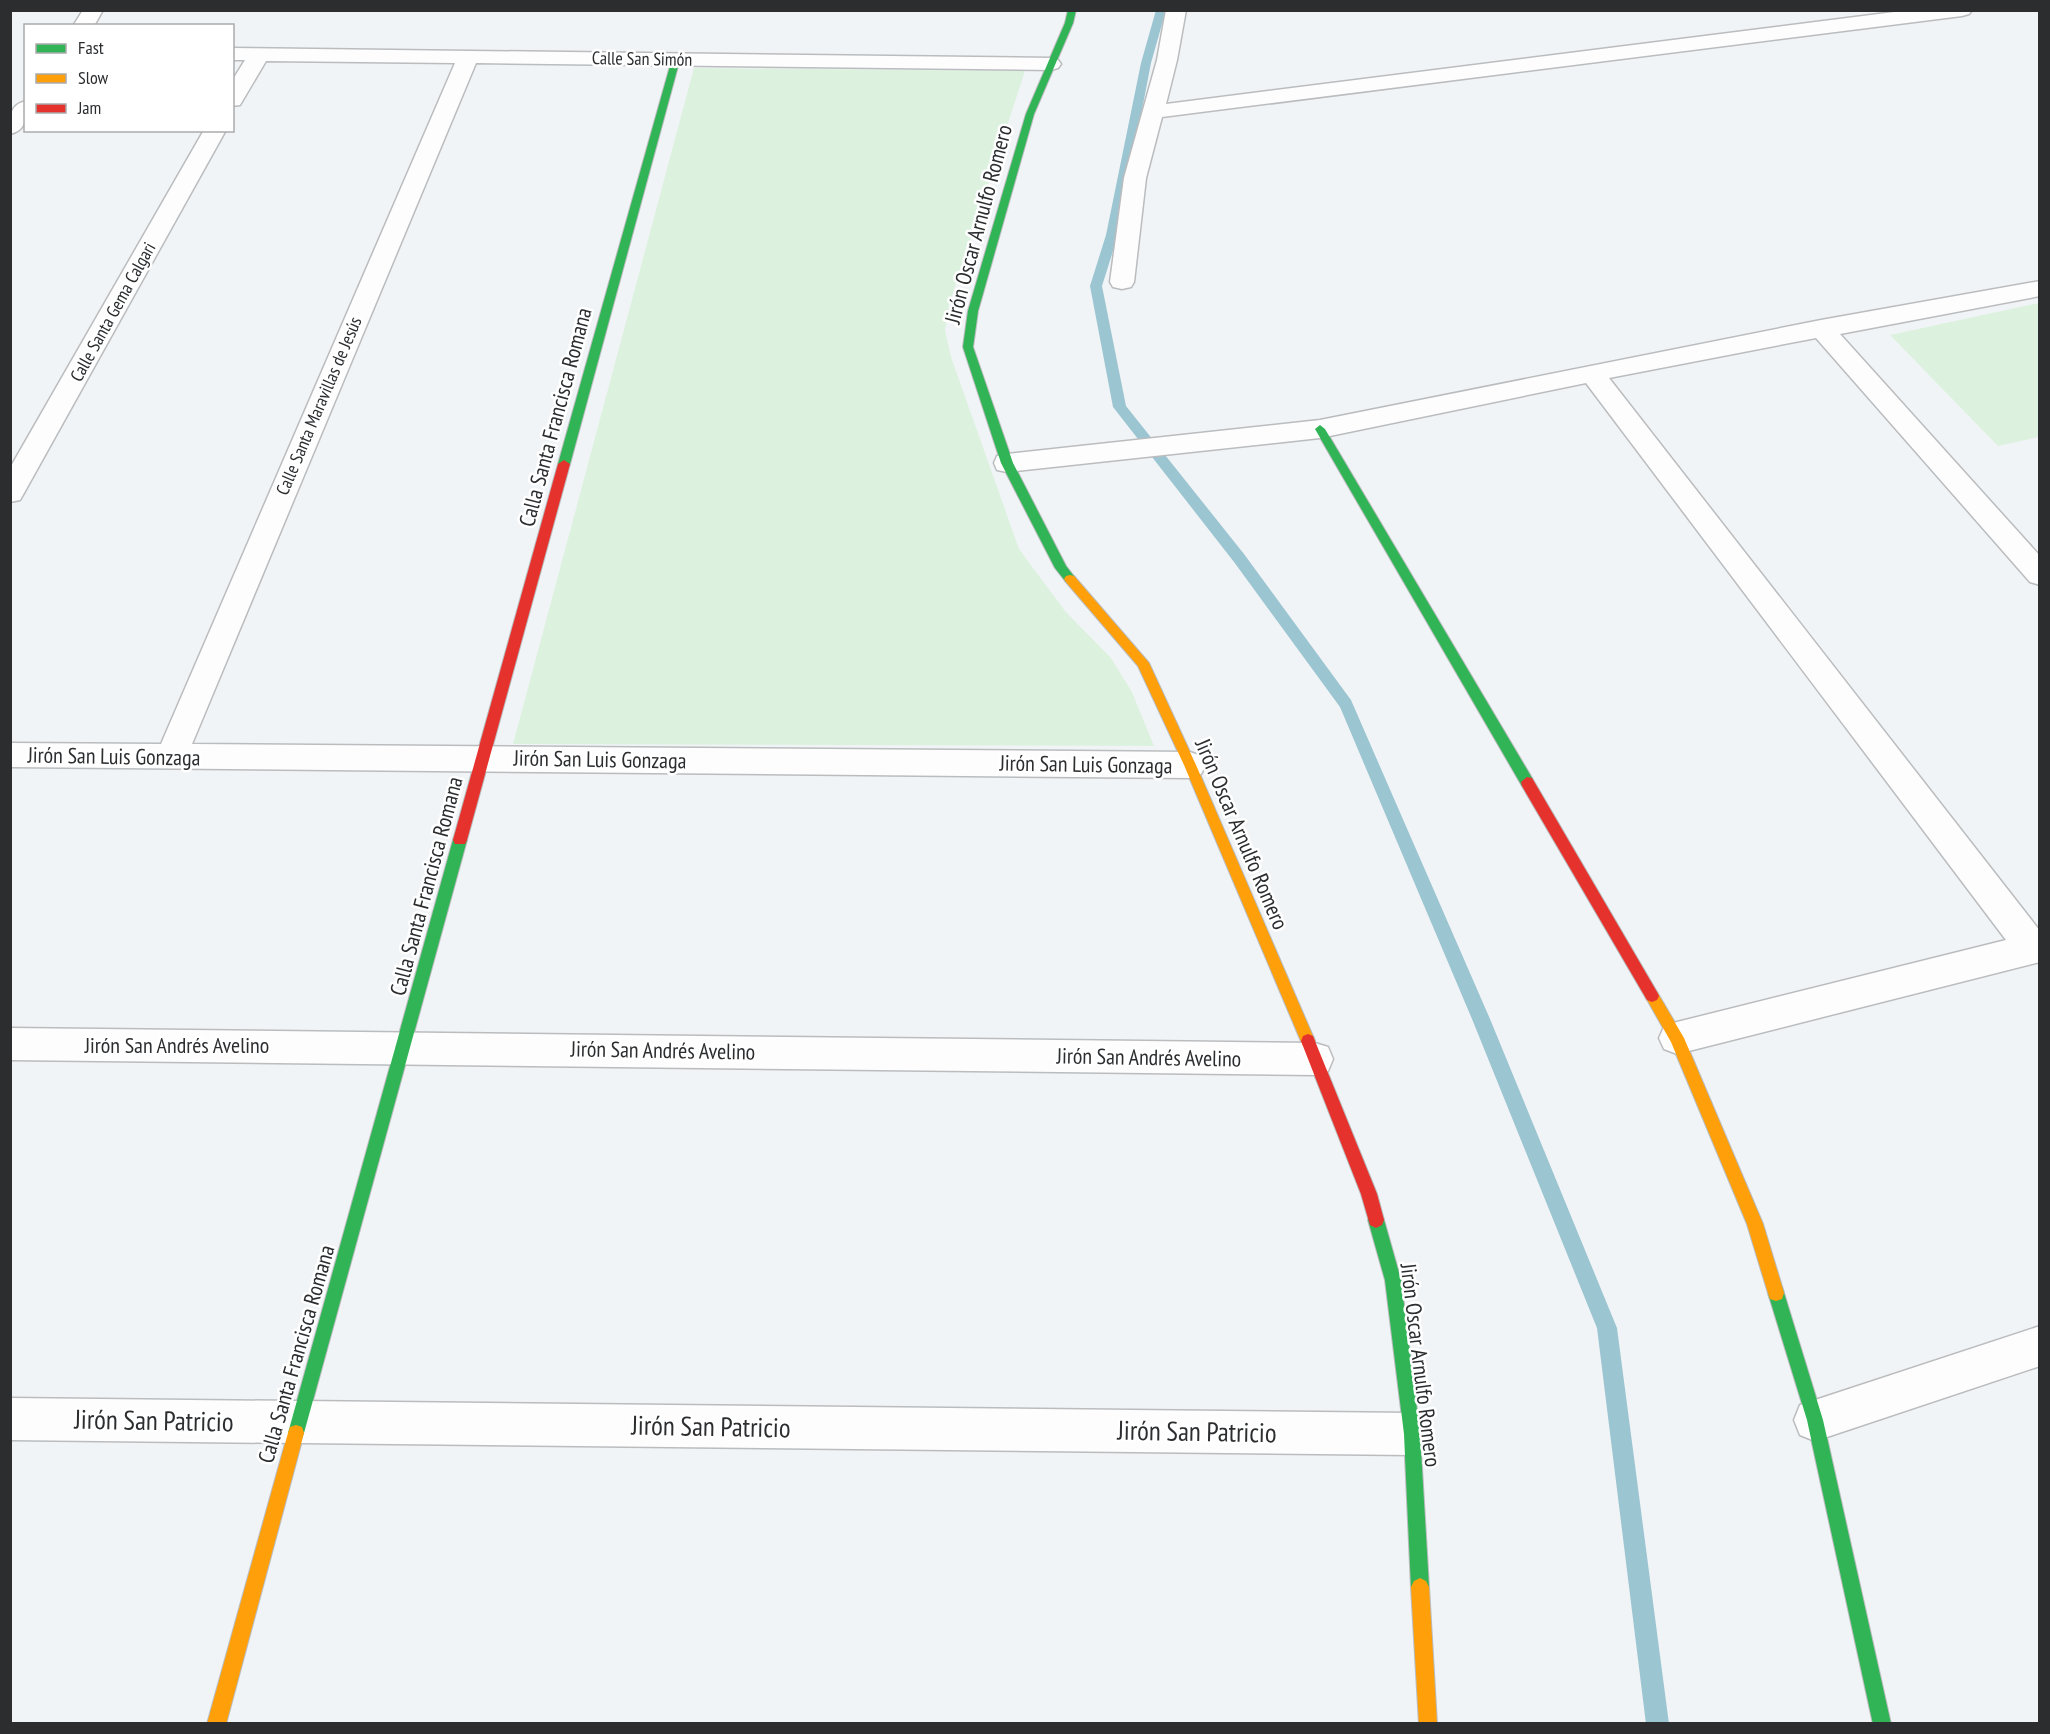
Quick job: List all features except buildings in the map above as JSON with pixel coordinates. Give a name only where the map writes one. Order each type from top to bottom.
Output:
[{"type":"street","points":[[84,24],[93,10]]},
{"type":"street","name":"Jirón Oscar Arnulfo Romero","points":[[1072,10],[1030,114],[973,311],[968,347],[1006,463],[1061,568],[1143,663],[1190,765],[1315,1059],[1369,1194],[1393,1280],[1412,1434],[1428,1724]]},
{"type":"street","points":[[1122,282],[1135,178],[1167,60],[1176,10]]},
{"type":"street","points":[[1153,112],[1962,10]]},
{"type":"street","name":"Calle San Simón","points":[[234,54],[1051,64]]},
{"type":"street","points":[[234,97],[259,54]]},
{"type":"street","name":"Calle Santa Maravillas de Jesús","points":[[171,756],[468,57]]},
{"type":"street","name":"Calla Santa Francisca Romana","points":[[216,1724],[676,59]]},
{"type":"street","points":[[10,128],[24,110]]},
{"type":"street","name":"Calle Santa Gema Calgari","points":[[10,493],[214,132]]},
{"type":"street","points":[[1006,463],[1320,429],[1821,328],[2040,288]]},
{"type":"street","points":[[1821,328],[2040,575]]},
{"type":"street","points":[[1592,373],[2036,948],[1677,1038]]},
{"type":"street","points":[[1320,429],[1677,1038],[1755,1224],[1815,1420],[1882,1724]]},
{"type":"street","name":"Jirón San Luis Gonzaga","points":[[10,755],[1190,765]]},
{"type":"street","name":"Jirón San Andrés Avelino","points":[[10,1044],[1315,1059]]},
{"type":"street","points":[[1815,1420],[2040,1346]]},
{"type":"street","name":"Jirón San Patricio","points":[[10,1419],[1412,1434]]},
{"type":"green space","points":[[694,68],[1025,71],[949,305],[945,330],[951,357],[1019,549],[1065,611],[1111,658],[1132,692],[1154,746],[513,744]]},
{"type":"green space","points":[[2039,303],[2039,437],[1998,446],[1890,335]]},
{"type":"waterway","points":[[1161,10],[1146,63],[1112,235],[1096,286],[1120,407],[1239,558],[1346,704],[1481,1019],[1607,1328],[1658,1724]]},
{"type":"traffic: fast","points":[[1070,579],[1061,568],[1007,463],[968,347],[973,311],[1030,114],[1069,23],[1072,10]]},
{"type":"traffic: fast","points":[[564,464],[676,59]]},
{"type":"traffic: fast","points":[[1320,429],[1527,782]]},
{"type":"traffic: fast","points":[[296,1433],[460,840]]},
{"type":"traffic: fast","points":[[1376,1220],[1393,1280],[1412,1434],[1420,1587]]},
{"type":"traffic: fast","points":[[1776,1293],[1815,1420],[1882,1724]]},
{"type":"traffic: slow","points":[[1070,579],[1143,663],[1190,765],[1308,1041]]},
{"type":"traffic: slow","points":[[1652,996],[1677,1038],[1755,1224],[1776,1293]]},
{"type":"traffic: slow","points":[[216,1724],[296,1433]]},
{"type":"traffic: slow","points":[[1420,1587],[1428,1724]]},
{"type":"traffic: jam","points":[[460,840],[564,464]]},
{"type":"traffic: jam","points":[[1527,782],[1652,996]]},
{"type":"traffic: jam","points":[[1308,1041],[1369,1194],[1376,1220]]}]
